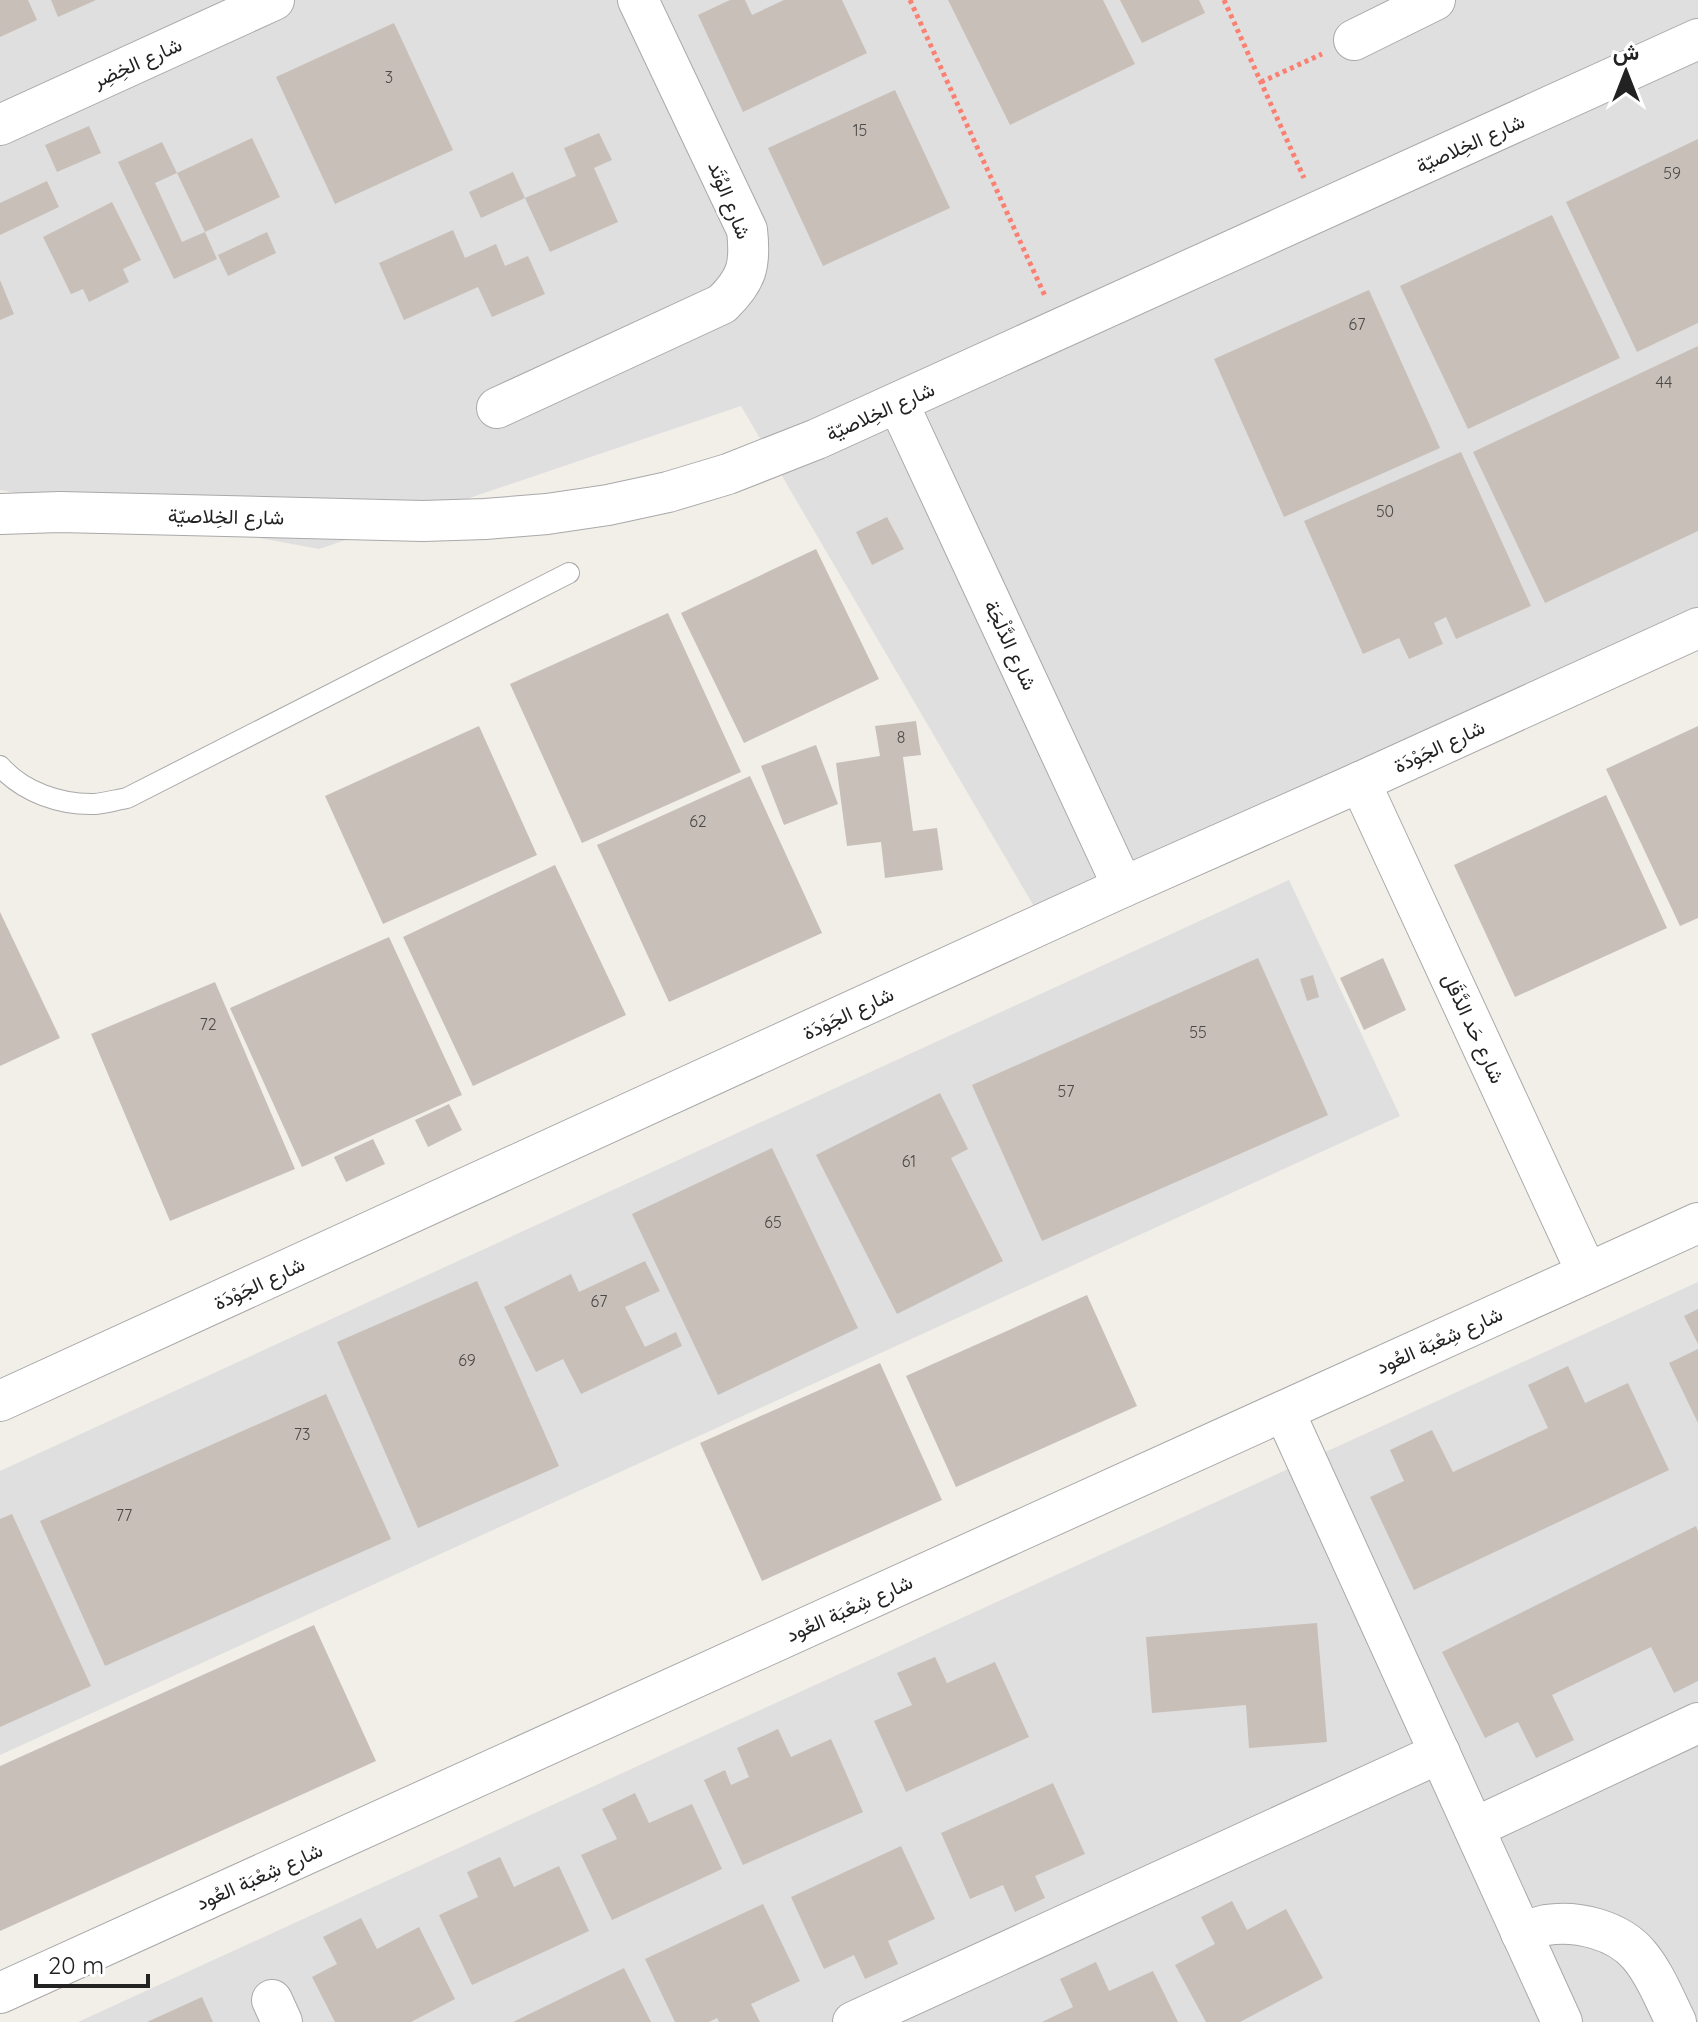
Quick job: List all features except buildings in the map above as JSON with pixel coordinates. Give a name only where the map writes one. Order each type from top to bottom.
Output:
[{"type":"street","name":"شارع الخِضِر","points":[[0,125],[274,0]]},
{"type":"street","name":"شارع الوُتَد","points":[[497,408],[722,304],[737,289],[746,271],[750,251],[747,230],[638,0]]},
{"type":"street","points":[[1354,40],[1435,0]]},
{"type":"street","name":"شارع الخِلاصيّة","points":[[0,514],[60,512],[423,521],[547,514],[653,495],[728,474],[817,439],[1698,39]]},
{"type":"street","name":"شارع الدَّلْجَة","points":[[898,403],[1123,887]]},
{"type":"street","name":"شارع الجَوْدَة","points":[[0,1401],[1123,887],[1698,628]]},
{"type":"street","name":"شارع حَد الدَّقَل","points":[[1360,782],[1587,1273]]},
{"type":"street","name":"شارع شِعْبَة العُود","points":[[0,1993],[1698,1223]]},
{"type":"street","points":[[1284,1411],[1562,2022]]},
{"type":"street","points":[[1474,1828],[1698,1723]]},
{"type":"street","points":[[853,2022],[1440,1753]]},
{"type":"street","points":[[1521,1933],[1545,1925],[1570,1924],[1595,1928],[1618,1938],[1638,1953],[1676,2022]]},
{"type":"lane","points":[[0,766],[7,775],[34,792],[64,802],[96,804],[127,798],[569,573]]},
{"type":"path","points":[[921,0],[911,2],[1060,329]]},
{"type":"path","points":[[1224,0],[1319,212]]},
{"type":"path","points":[[1261,82],[1354,40]]},
{"type":"shaded area","points":[[0,0],[1698,0],[1698,641],[1049,932],[741,406],[319,549],[0,490]]},
{"type":"shaded area","points":[[1289,880],[1400,1116],[0,1755],[0,1471]]},
{"type":"shaded area","points":[[1698,1282],[1698,2022],[78,2022],[712,1732]]}]
